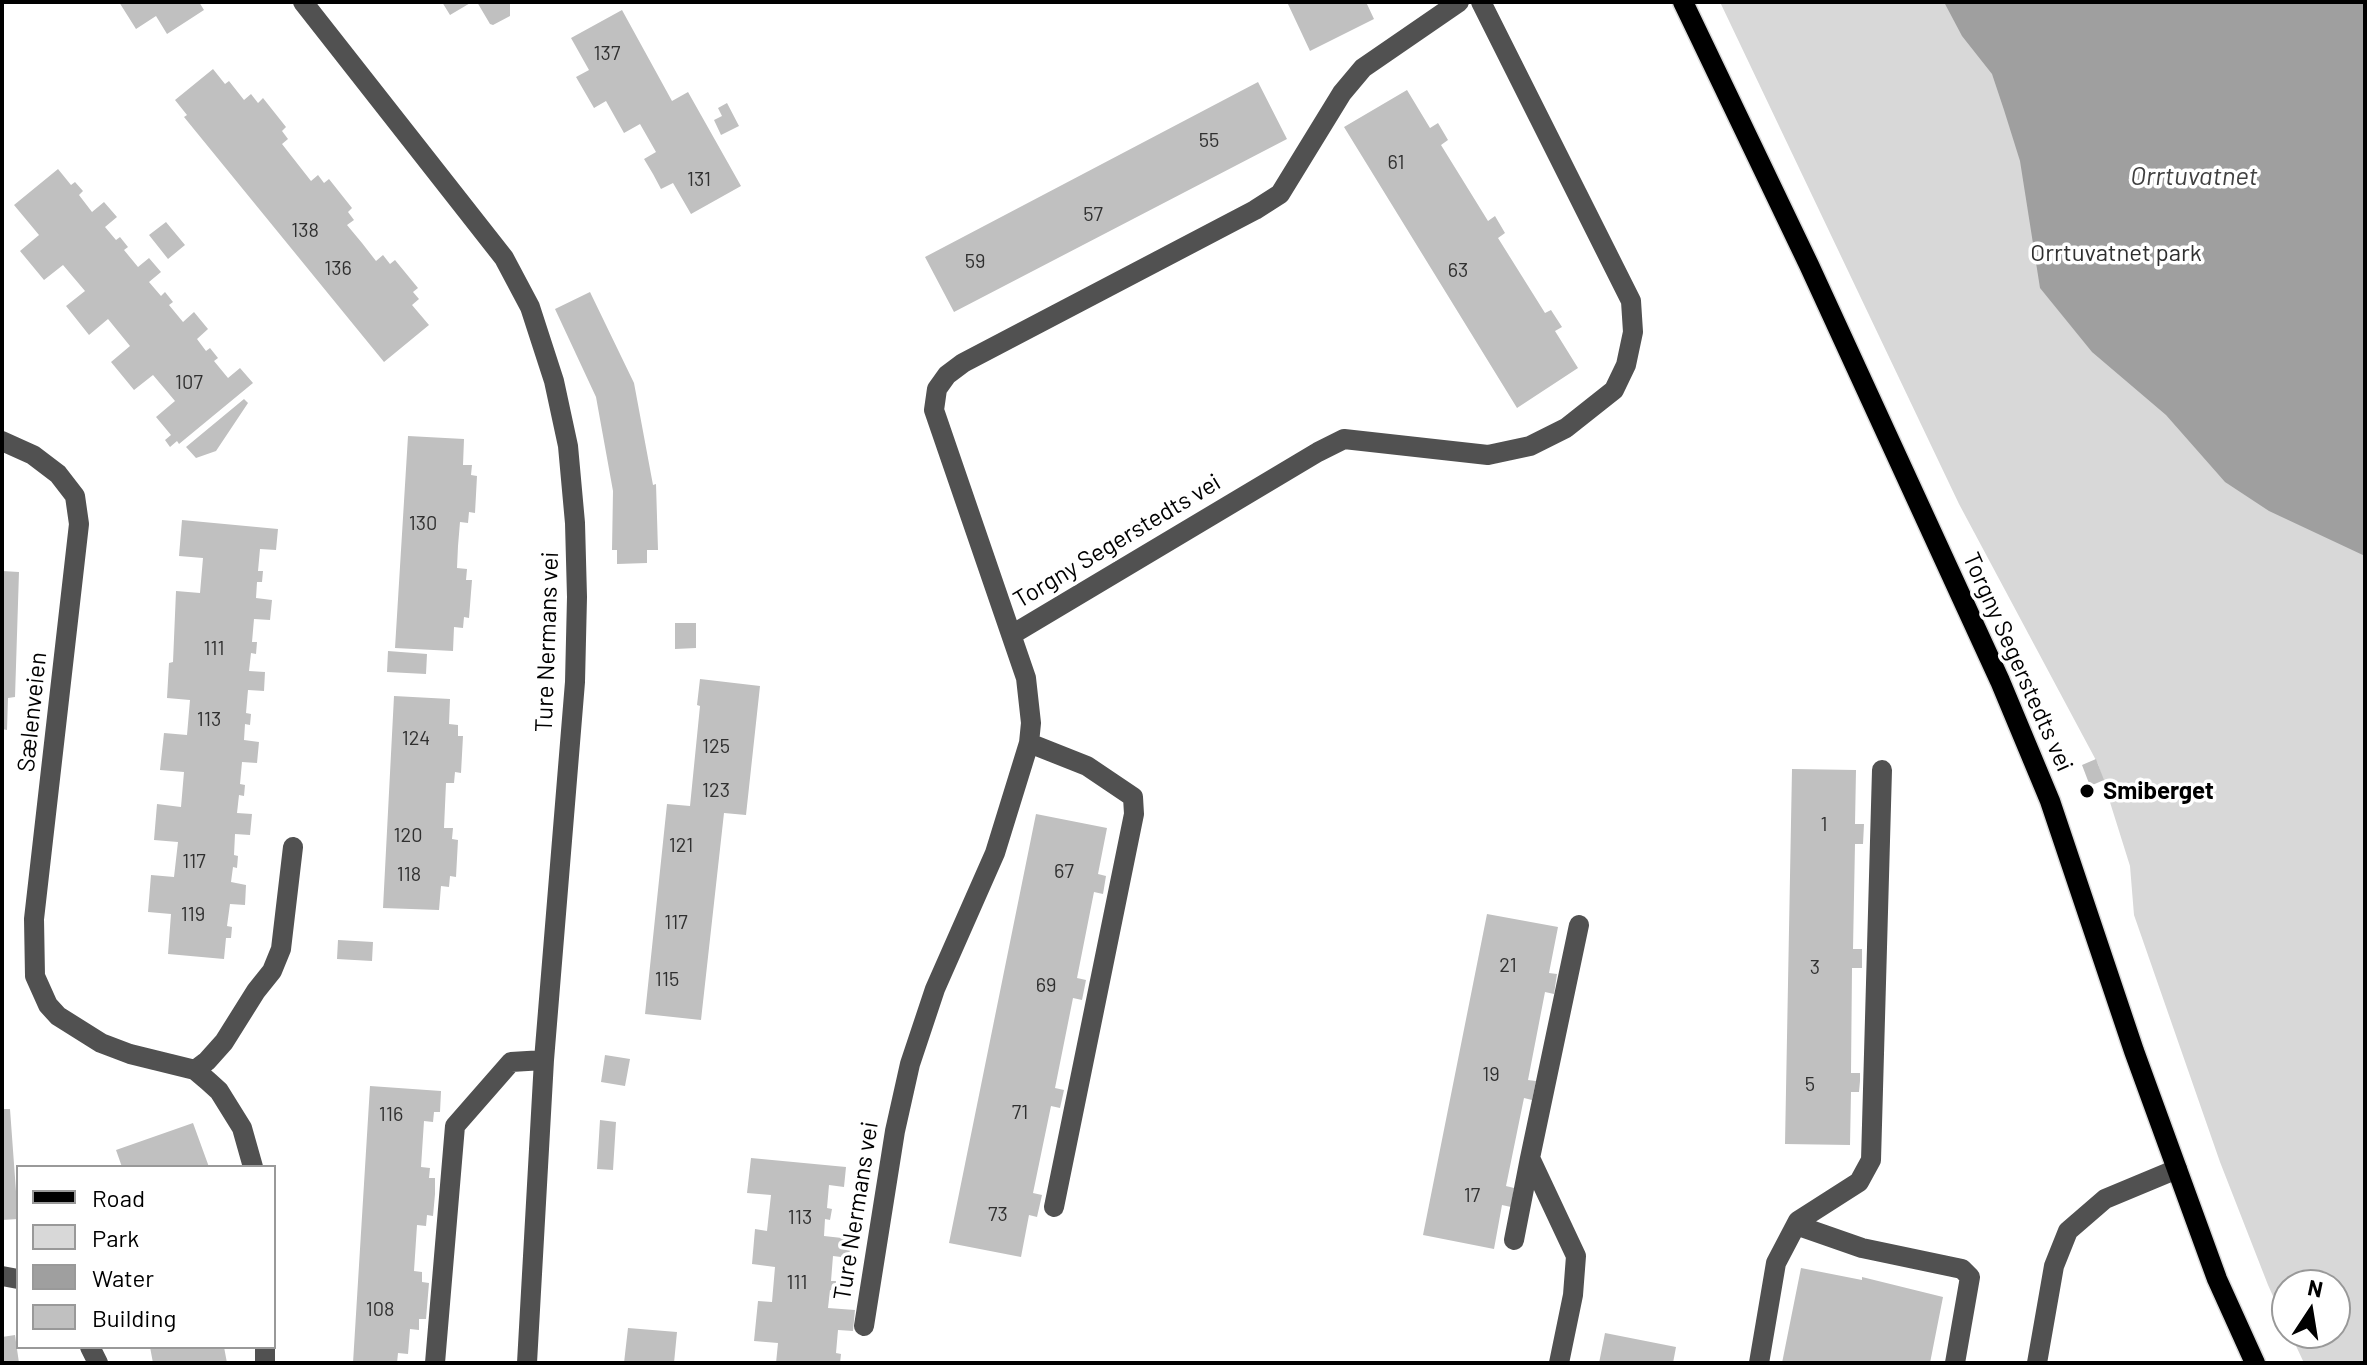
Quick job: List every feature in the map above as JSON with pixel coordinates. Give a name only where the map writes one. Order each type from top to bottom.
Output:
[{"type":"main road","name":"Torgny Segerstedts vei","points":[[1683,2],[1809,265],[2000,681],[2050,801],[2134,1051],[2217,1279],[2255,1363]]},
{"type":"street","name":"Ture Nermans vei","points":[[303,2],[504,258],[530,307],[554,381],[568,446],[575,523],[575,682],[544,1060],[527,1363]]},
{"type":"street","name":"Torgny Segerstedts vei","points":[[1459,2],[1363,68],[1342,93],[1280,194],[963,363],[947,375],[937,389],[934,410],[1013,634],[1344,439],[1488,455],[1530,446],[1554,434],[1614,390],[1626,365],[1633,332],[1631,301],[1481,2]]},
{"type":"street","name":"Sælenveien","points":[[2,441],[33,455],[58,474],[75,496],[79,524],[34,919],[35,976],[48,1005],[58,1016],[101,1043],[130,1054],[195,1070]]},
{"type":"street","name":"Ture Nermans vei","points":[[864,1326],[895,1131],[910,1064],[935,989],[995,853],[1029,743],[1031,723],[1026,678],[1013,634]]},
{"type":"street","points":[[1029,743],[1087,766],[1133,797],[1134,814],[1054,1207]]},
{"type":"street","points":[[1759,1363],[1776,1263],[1798,1221],[1859,1182],[1871,1160],[1882,770]]},
{"type":"street","points":[[252,1165],[242,1128],[219,1091],[195,1070],[224,1042],[272,971],[281,949],[293,847]]},
{"type":"street","points":[[1514,1240],[1579,925]]},
{"type":"street","points":[[435,1363],[455,1126],[511,1062],[544,1060]]},
{"type":"street","points":[[1530,1158],[1576,1256],[1573,1295],[1559,1363]]},
{"type":"street","points":[[2037,1363],[2054,1266],[2068,1231],[2105,1199],[2177,1169]]},
{"type":"street","points":[[1796,1225],[1862,1248],[1962,1269],[1970,1277],[1955,1363]]},
{"type":"green space","name":"Orrtuvatnet park","points":[[1720,2],[2365,2],[2365,1363],[2304,1363],[2297,1349],[2351,1349],[2351,1269],[2271,1269],[2271,1292],[2220,1162],[2134,915],[2130,866],[2098,764],[1959,504]]},
{"type":"water","name":"Orrtuvatnet","points":[[1944,2],[2365,2],[2365,556],[2269,511],[2225,482],[2166,415],[2092,352],[2040,288],[2020,161],[1992,74],[1962,36]]},
{"type":"building","points":[[119,2],[199,2],[204,10],[167,34],[156,16],[136,29]]},
{"type":"building","points":[[442,2],[472,2],[450,15]]},
{"type":"building","points":[[477,2],[510,2],[510,16],[490,24]]},
{"type":"building","points":[[1287,2],[1366,2],[1374,19],[1310,51]]},
{"type":"building","points":[[622,10],[672,101],[688,92],[741,186],[691,214],[673,183],[661,189],[644,159],[656,152],[640,124],[624,133],[606,101],[594,108],[576,77],[589,70],[571,38]]},
{"type":"building","points":[[213,69],[225,84],[229,81],[244,100],[251,94],[258,103],[263,98],[286,127],[282,131],[288,139],[282,144],[311,181],[318,175],[324,183],[329,179],[352,208],[348,212],[354,220],[347,225],[376,261],[383,255],[390,264],[395,260],[418,288],[413,292],[419,299],[412,305],[429,325],[384,362],[184,117],[187,115],[175,100]]},
{"type":"building","points":[[1258,82],[1287,139],[954,312],[925,257]]},
{"type":"building","points":[[1407,90],[1430,128],[1438,123],[1448,140],[1441,145],[1488,221],[1495,216],[1505,233],[1498,238],[1545,313],[1551,310],[1562,327],[1555,331],[1578,368],[1517,408],[1344,127]]},
{"type":"building","points":[[727,103],[739,126],[721,135],[714,120],[722,116],[718,108]]},
{"type":"building","points":[[58,169],[71,185],[75,182],[83,191],[79,195],[92,212],[104,202],[117,217],[105,227],[116,240],[120,237],[128,247],[124,250],[138,267],[149,258],[161,272],[149,282],[161,296],[165,292],[173,302],[169,305],[183,322],[194,312],[208,329],[197,339],[206,351],[210,348],[218,358],[214,361],[228,378],[240,368],[253,383],[179,444],[177,441],[170,447],[165,440],[171,435],[156,417],[175,401],[153,375],[134,390],[111,362],[130,346],[108,319],[89,335],[66,306],[85,291],[63,265],[44,280],[20,251],[39,235],[14,205]]},
{"type":"building","points":[[166,222],[185,245],[168,259],[149,235]]},
{"type":"building","points":[[590,292],[634,383],[653,485],[656,484],[658,550],[647,550],[647,563],[617,564],[617,550],[612,550],[613,491],[596,397],[555,309]]},
{"type":"building","points":[[244,399],[248,403],[216,451],[196,458],[186,447]]},
{"type":"building","points":[[408,436],[464,439],[463,465],[472,465],[471,475],[477,476],[475,513],[469,512],[468,523],[460,522],[458,546],[457,568],[467,569],[466,580],[472,580],[469,618],[464,617],[463,628],[454,627],[453,651],[395,648]]},
{"type":"building","points":[[182,520],[278,529],[276,550],[260,549],[258,571],[263,571],[262,582],[257,582],[256,598],[272,600],[270,620],[254,619],[252,642],[257,642],[256,654],[251,653],[249,671],[265,672],[264,691],[248,690],[246,713],[251,714],[250,725],[245,724],[244,740],[259,742],[257,763],[242,762],[240,784],[245,785],[244,796],[239,795],[237,813],[252,814],[250,835],[235,834],[237,868],[233,867],[231,882],[246,885],[245,905],[230,904],[227,926],[232,927],[231,938],[226,938],[224,959],[168,954],[171,914],[148,912],[151,875],[174,877],[178,842],[154,840],[157,804],[181,807],[184,772],[160,770],[164,733],[187,735],[190,700],[167,698],[169,663],[173,662],[176,591],[200,593],[203,558],[179,556]]},
{"type":"building","points":[[2,571],[19,572],[15,697],[8,698],[7,730],[2,729]]},
{"type":"building","points":[[675,623],[696,623],[696,648],[675,649]]},
{"type":"building","points":[[388,651],[427,654],[426,674],[387,672]]},
{"type":"building","points":[[700,679],[760,686],[746,815],[724,813],[701,1020],[645,1014],[667,804],[690,806]]},
{"type":"building","points":[[394,696],[450,699],[449,724],[458,725],[458,736],[463,736],[461,773],[455,772],[454,783],[446,783],[444,828],[453,828],[452,839],[458,840],[456,877],[450,876],[449,887],[441,886],[439,910],[383,908]]},
{"type":"building","points":[[2096,759],[2104,780],[2090,786],[2082,765]]},
{"type":"building","points":[[1792,769],[1856,770],[1855,824],[1864,824],[1863,844],[1855,844],[1853,949],[1862,949],[1862,968],[1852,968],[1851,1073],[1860,1073],[1860,1081],[1859,1092],[1851,1092],[1850,1145],[1785,1144]]},
{"type":"building","points":[[1036,814],[1107,828],[1098,874],[1106,876],[1103,894],[1094,892],[1077,978],[1086,980],[1082,1000],[1073,998],[1055,1088],[1064,1090],[1060,1108],[1051,1106],[1033,1193],[1042,1195],[1037,1217],[1029,1215],[1021,1257],[949,1243]]},
{"type":"building","points":[[1487,914],[1558,927],[1549,973],[1557,974],[1554,994],[1545,992],[1528,1080],[1536,1081],[1532,1100],[1524,1098],[1506,1186],[1514,1188],[1511,1207],[1502,1205],[1494,1249],[1423,1235]]},
{"type":"building","points":[[338,940],[373,942],[372,961],[337,959]]},
{"type":"building","points":[[605,1055],[630,1059],[625,1086],[601,1082]]},
{"type":"building","points":[[370,1086],[441,1091],[440,1112],[434,1112],[433,1122],[424,1121],[421,1167],[430,1168],[429,1178],[435,1178],[433,1216],[427,1215],[426,1226],[417,1225],[414,1271],[422,1272],[422,1282],[429,1283],[426,1319],[419,1319],[419,1330],[410,1329],[408,1354],[398,1353],[397,1363],[353,1363]]},
{"type":"building","points":[[2,1109],[10,1109],[16,1219],[2,1220]]},
{"type":"building","points":[[600,1120],[616,1122],[613,1170],[597,1169]]},
{"type":"building","points":[[193,1123],[208,1165],[121,1165],[116,1150]]},
{"type":"building","points":[[751,1158],[846,1167],[844,1187],[829,1185],[827,1208],[832,1209],[830,1220],[825,1219],[824,1236],[851,1239],[849,1258],[833,1256],[831,1281],[836,1281],[835,1291],[830,1290],[828,1308],[855,1310],[853,1331],[838,1330],[836,1353],[841,1354],[840,1363],[776,1363],[778,1343],[754,1341],[758,1301],[772,1302],[775,1267],[752,1264],[755,1229],[767,1231],[771,1195],[747,1193]]},
{"type":"building","points":[[1801,1268],[1862,1280],[1862,1277],[1943,1297],[1930,1363],[1782,1363]]},
{"type":"building","points":[[628,1328],[677,1332],[674,1363],[624,1363]]},
{"type":"building","points":[[1605,1333],[1676,1347],[1673,1363],[1599,1363]]},
{"type":"building","points":[[15,1335],[19,1363],[2,1363],[2,1337]]},
{"type":"building","points":[[150,1349],[224,1349],[227,1363],[153,1363]]},
{"type":"place","name":"Smiberget","points":[[2087,791]]}]
